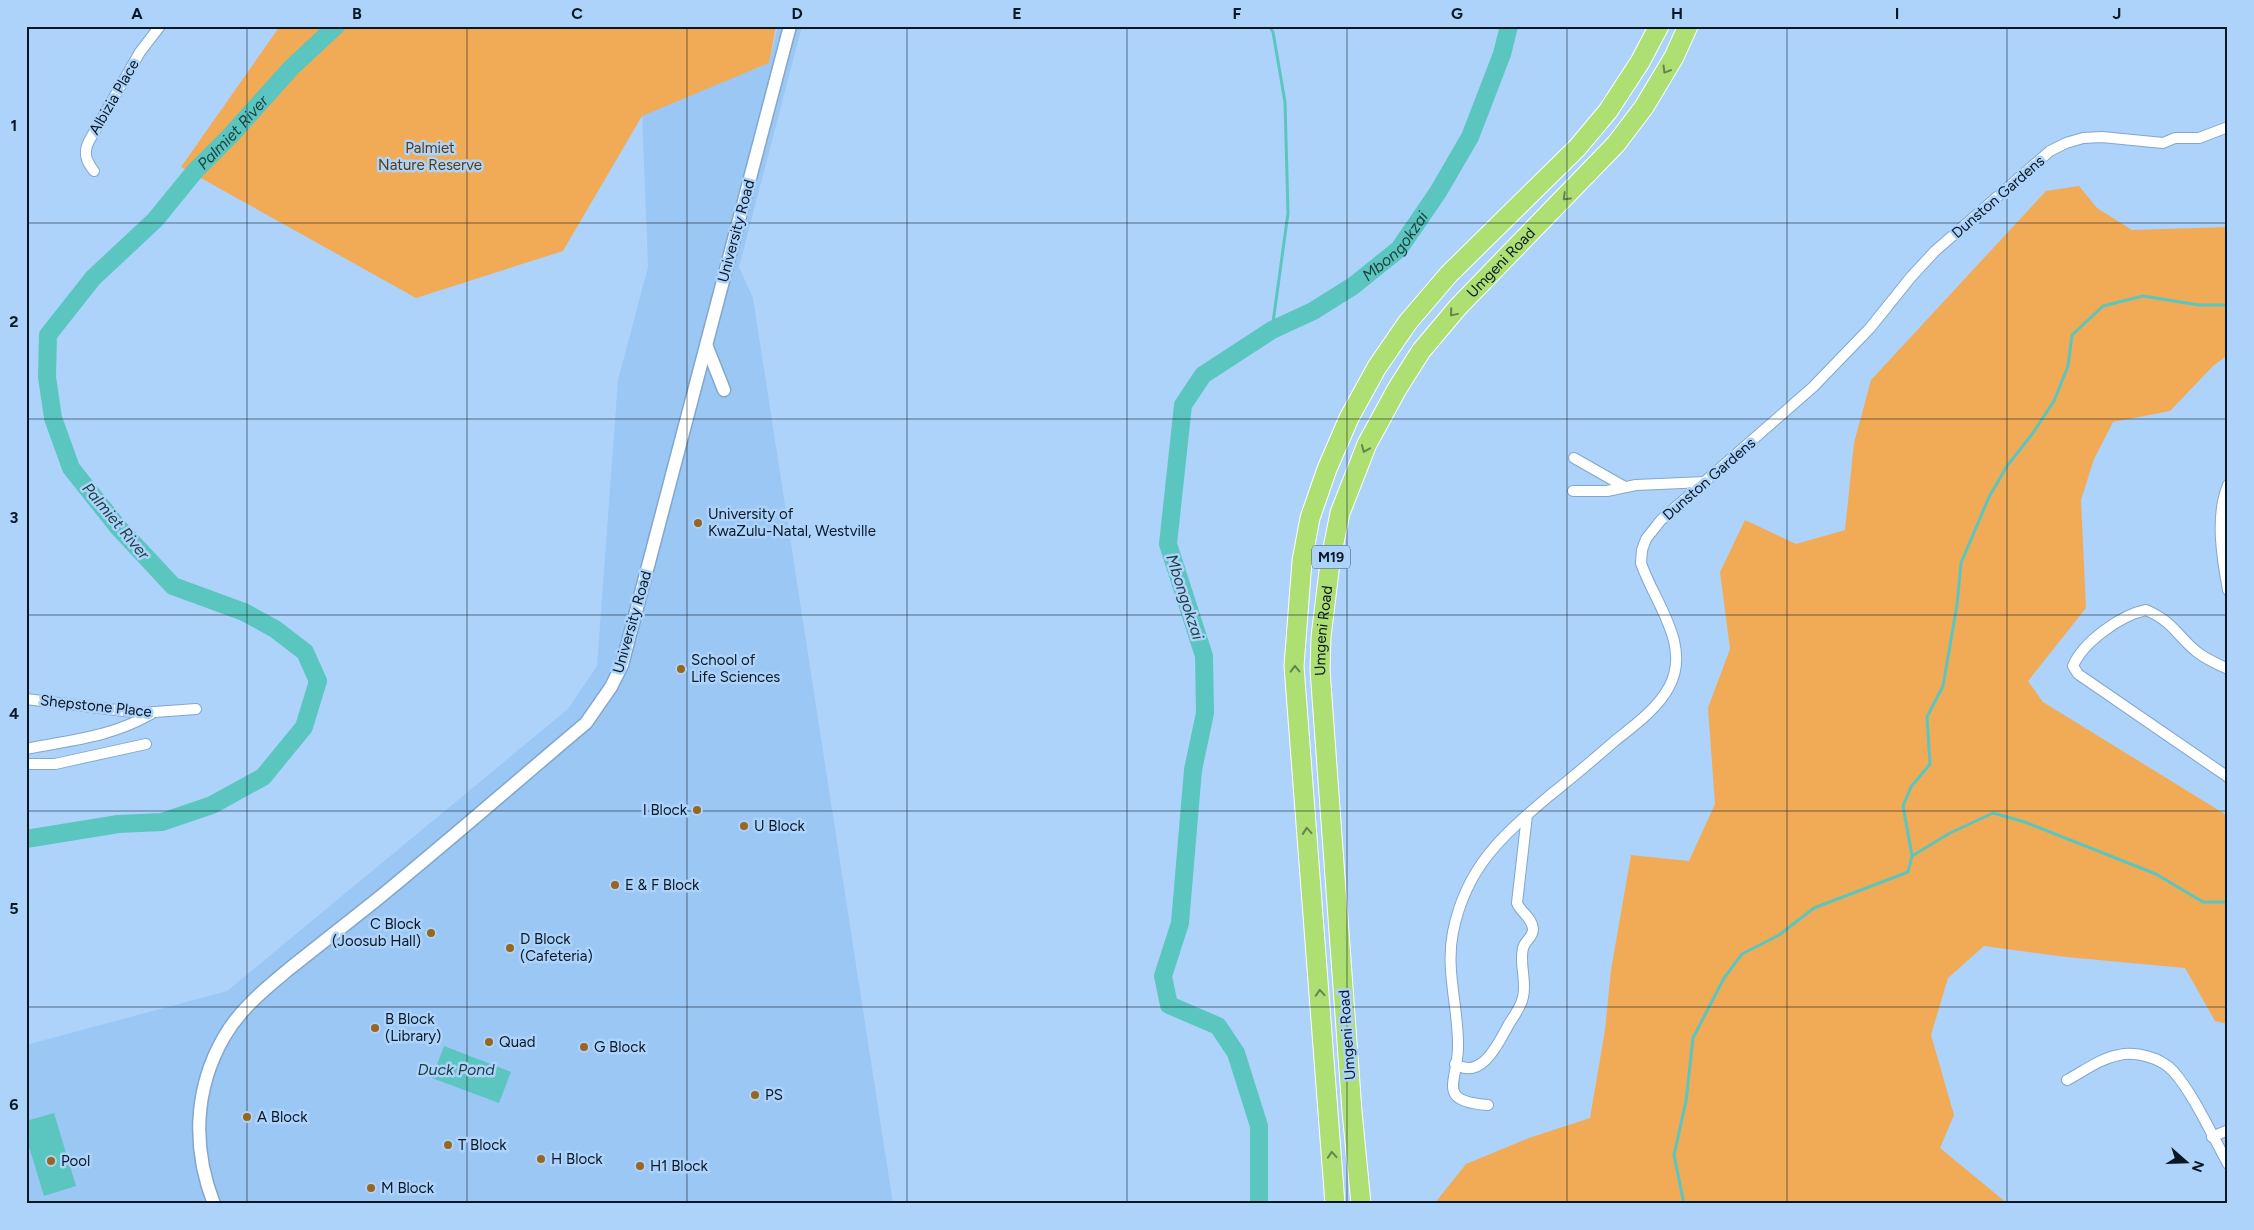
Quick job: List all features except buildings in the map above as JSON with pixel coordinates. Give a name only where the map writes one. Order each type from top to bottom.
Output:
[{"type":"highway","name":"Umgeni Road","points":[[1335,1204],[1294,666],[1302,561],[1310,518],[1327,469],[1349,418],[1377,367],[1408,322],[1449,274],[1577,148],[1608,111],[1640,62],[1659,26]]},
{"type":"highway","name":"Umgeni Road","points":[[1361,1204],[1352,1111],[1320,670],[1321,637],[1330,563],[1340,513],[1367,444],[1397,389],[1422,351],[1458,307],[1616,144],[1644,107],[1674,57],[1688,26]]},
{"type":"street","name":"Albizia Place","points":[[94,170],[86,156],[88,141],[140,52],[160,26]]},
{"type":"street","name":"University Road","points":[[214,1204],[200,1156],[199,1109],[215,1053],[238,1017],[264,990],[375,900],[586,723],[612,687],[622,665],[630,639],[790,26]]},
{"type":"street","name":"Dunston Gardens","points":[[1488,1105],[1472,1104],[1458,1098],[1452,1084],[1458,1035],[1450,970],[1451,946],[1456,922],[1465,893],[1489,852],[1527,815],[1636,724],[1669,687],[1676,670],[1677,647],[1641,563],[1642,550],[1646,539],[1661,520],[1819,381],[1870,328],[1911,277],[1935,252],[2050,151],[2066,143],[2084,138],[2102,137],[2162,143],[2175,138],[2199,138],[2228,127]]},
{"type":"street","points":[[707,347],[724,390]]},
{"type":"street","points":[[1574,458],[1625,487]]},
{"type":"street","points":[[1573,491],[1607,491],[1625,487],[1705,482]]},
{"type":"street","points":[[2228,485],[2222,498],[2221,515],[2223,566],[2228,590]]},
{"type":"street","points":[[2228,668],[2215,664],[2196,651],[2171,624],[2146,610],[2135,612],[2106,630],[2076,659],[2074,666],[2078,674],[2228,777]]},
{"type":"street","name":"Shepstone Place","points":[[26,699],[152,713],[196,709]]},
{"type":"street","points":[[26,749],[109,734],[124,729],[152,713]]},
{"type":"street","points":[[26,764],[55,764],[146,744]]},
{"type":"street","points":[[1455,1064],[1467,1068],[1477,1066],[1485,1061],[1501,1038],[1523,999],[1525,985],[1522,950],[1533,930],[1531,921],[1517,903],[1527,815]]},
{"type":"street","points":[[2068,1080],[2118,1055],[2143,1055],[2159,1062],[2171,1070],[2182,1083],[2228,1164]]},
{"type":"street","points":[[2212,1137],[2228,1130]]},
{"type":"shaded area","name":"University of KwaZulu-Natal, Westville","points":[[778,26],[802,26],[739,267],[753,298],[893,1204],[26,1204],[26,1045],[227,991],[568,709],[597,666],[618,380],[648,267],[642,112],[769,63]]},
{"type":"green space","name":"Palmiet Nature Reserve","points":[[280,26],[776,26],[769,63],[642,116],[563,251],[416,298],[181,167]]},
{"type":"green space","points":[[2079,186],[2097,208],[2132,230],[2228,227],[2228,355],[2213,366],[2170,411],[2113,422],[2094,459],[2081,500],[2086,608],[2028,681],[2043,702],[2228,816],[2228,1024],[2215,1021],[2185,968],[2066,957],[1984,946],[1948,978],[1931,1035],[1954,1115],[1940,1148],[2008,1204],[1434,1204],[1466,1164],[1529,1138],[1590,1118],[1605,1030],[1611,970],[1631,855],[1689,861],[1715,804],[1708,708],[1730,649],[1720,572],[1745,520],[1796,544],[1845,530],[1854,443],[1871,380],[2046,191]]},
{"type":"water","name":"Duck Pond","points":[[444,1046],[511,1072],[499,1103],[432,1078]]},
{"type":"water","name":"Pool","points":[[54,1113],[76,1186],[44,1196],[26,1137],[26,1121]]},
{"type":"waterway","name":"Palmiet River","points":[[26,839],[118,824],[162,822],[212,805],[263,777],[304,727],[318,681],[305,652],[275,629],[244,612],[173,586],[118,527],[71,468],[53,418],[47,377],[48,335],[93,278],[155,220],[195,171],[230,136],[292,67],[336,26]]},
{"type":"waterway","points":[[1269,26],[1273,32],[1285,102],[1288,213],[1272,330]]},
{"type":"waterway","name":"Mbongokzai","points":[[1259,1204],[1259,1126],[1236,1053],[1218,1026],[1169,1005],[1163,976],[1180,923],[1193,770],[1205,713],[1204,656],[1168,544],[1183,405],[1203,375],[1272,330],[1313,311],[1353,286],[1399,249],[1438,192],[1470,137],[1502,54],[1509,26]]},
{"type":"waterway","points":[[1684,1204],[1674,1155],[1686,1101],[1693,1038],[1724,978],[1742,954],[1779,935],[1814,908],[1908,872],[1912,856],[1903,806],[1911,787],[1930,764],[1927,717],[1943,686],[1957,605],[1961,563],[1989,497],[2007,466],[2033,433],[2054,401],[2068,366],[2072,335],[2103,306],[2143,296],[2199,305],[2228,305]]},
{"type":"waterway","points":[[1912,856],[1950,833],[1993,813],[2025,822],[2156,874],[2203,902],[2228,902]]},
{"type":"place","name":"University of KwaZulu-Natal, Westville","points":[[698,523]]},
{"type":"place","name":"School of Life Sciences","points":[[681,669]]},
{"type":"place","name":"I Block","points":[[697,810]]},
{"type":"place","name":"U Block","points":[[744,826]]},
{"type":"place","name":"E & F Block","points":[[615,885]]},
{"type":"place","name":"C Block (Joosub Hall)","points":[[431,933]]},
{"type":"place","name":"D Block (Cafeteria)","points":[[510,948]]},
{"type":"place","name":"B Block (Library)","points":[[375,1028]]},
{"type":"place","name":"Quad","points":[[489,1042]]},
{"type":"place","name":"G Block","points":[[584,1047]]},
{"type":"place","name":"PS","points":[[755,1095]]},
{"type":"place","name":"A Block","points":[[247,1117]]},
{"type":"place","name":"T Block","points":[[448,1145]]},
{"type":"place","name":"H Block","points":[[541,1159]]},
{"type":"place","name":"Pool","points":[[51,1161]]},
{"type":"place","name":"H1 Block","points":[[640,1166]]},
{"type":"place","name":"M Block","points":[[371,1188]]}]
